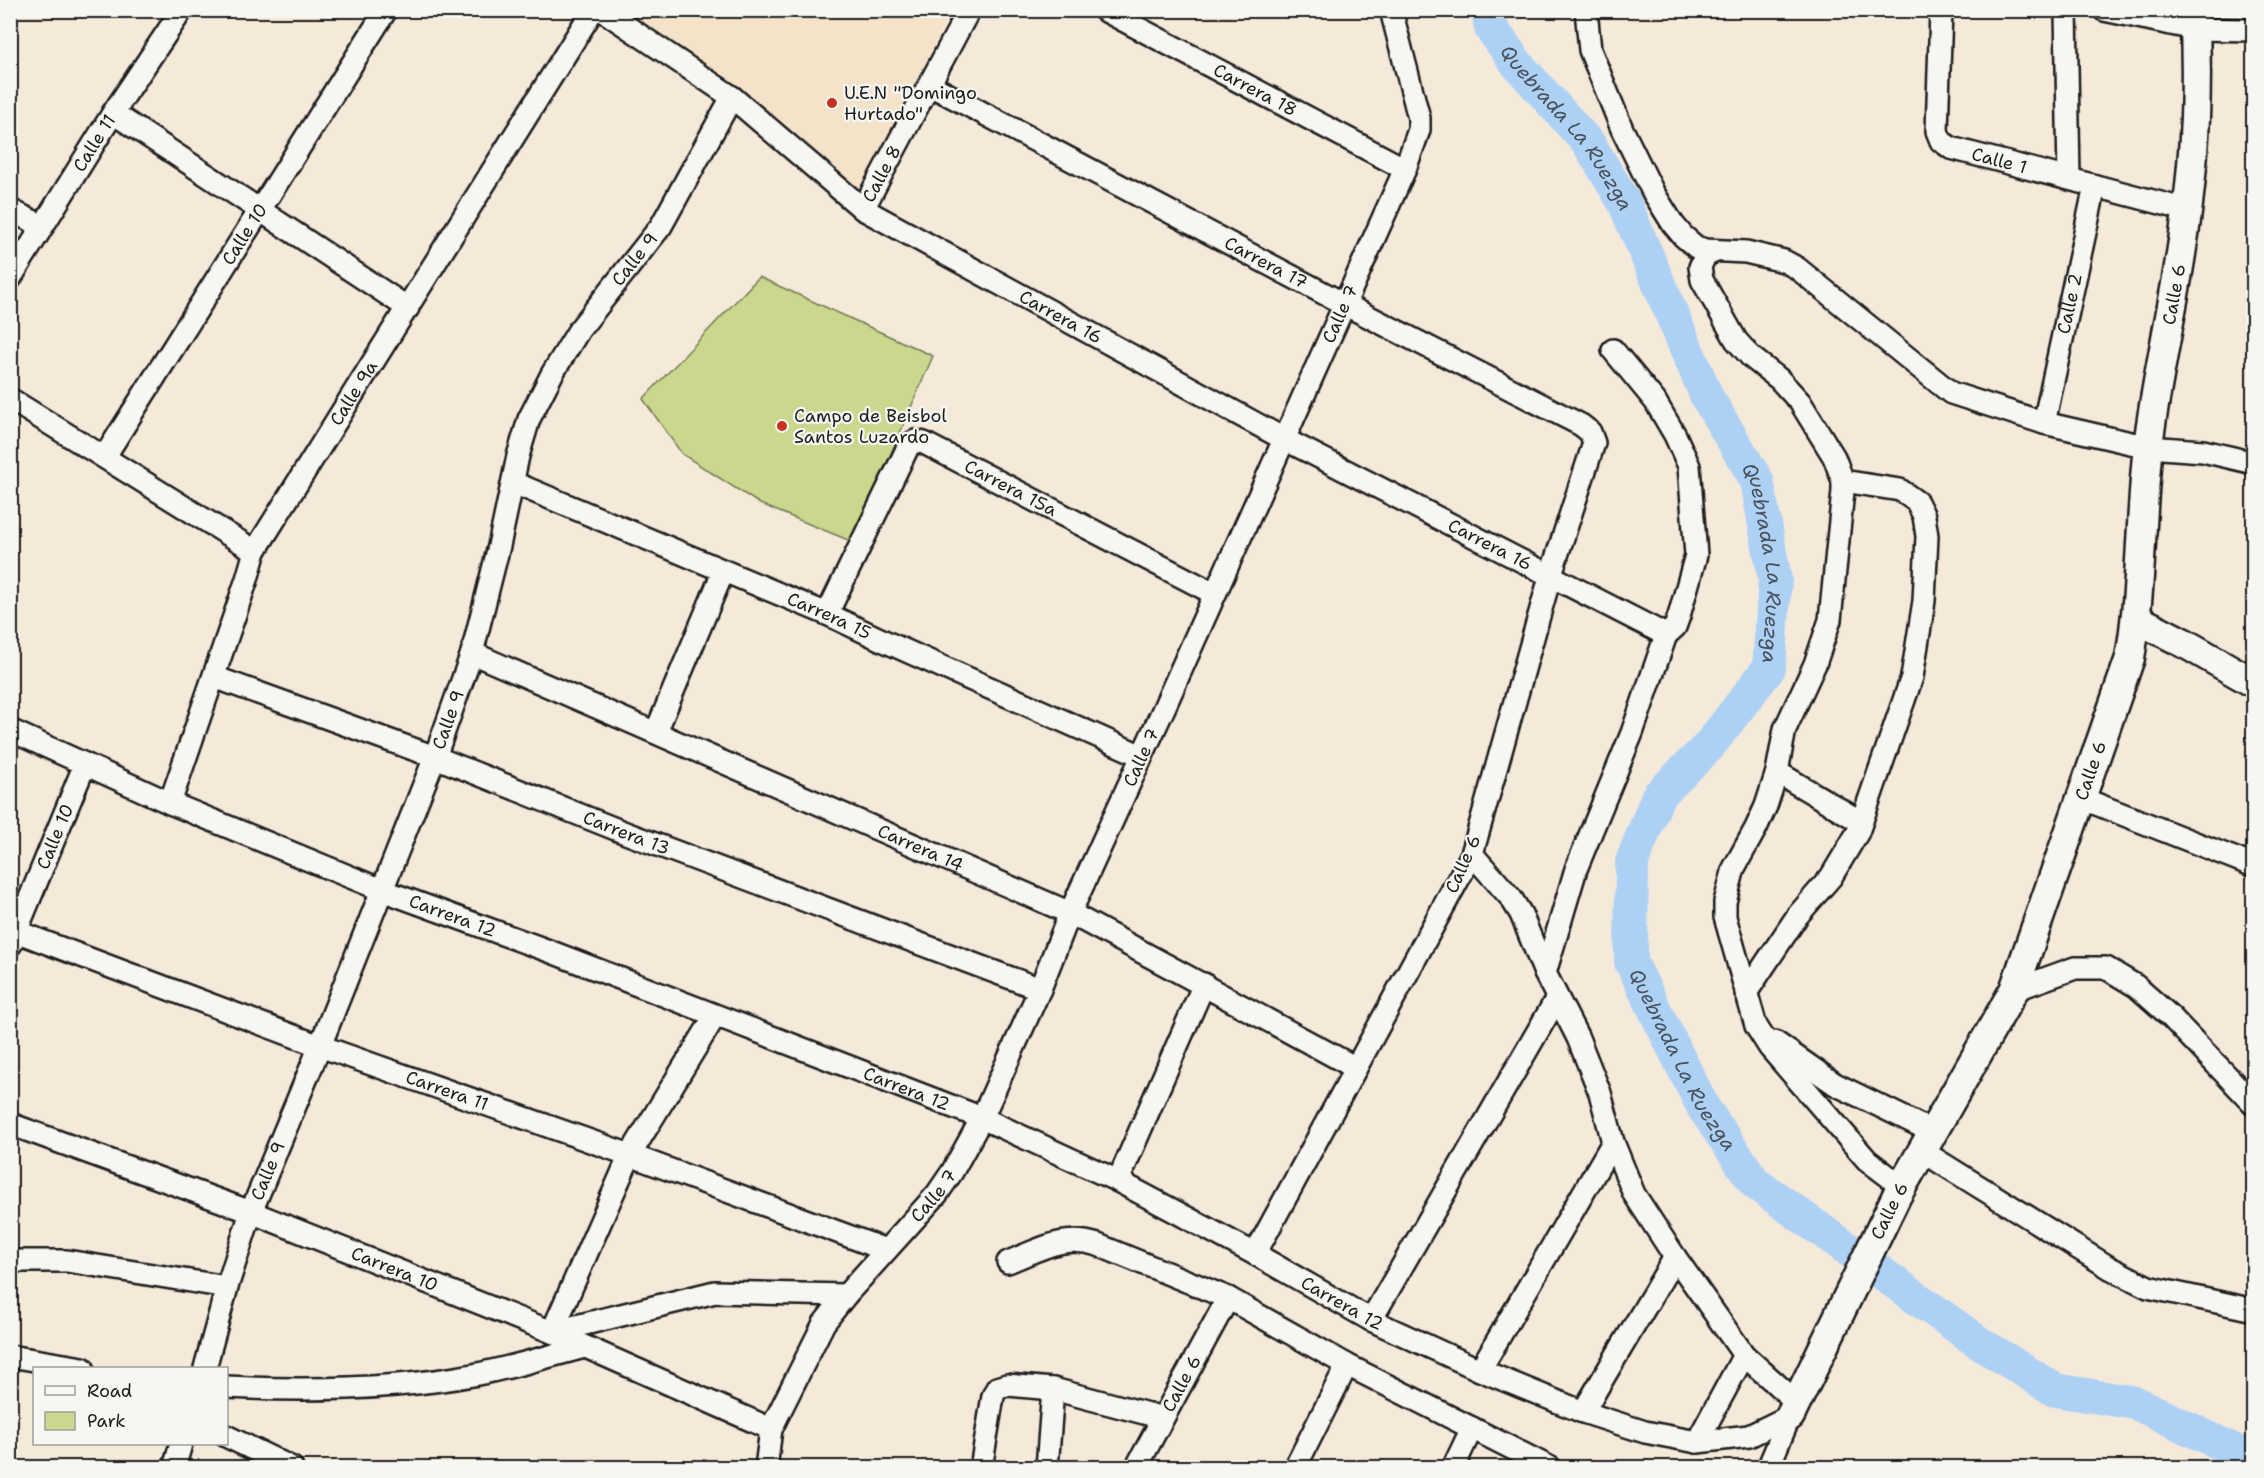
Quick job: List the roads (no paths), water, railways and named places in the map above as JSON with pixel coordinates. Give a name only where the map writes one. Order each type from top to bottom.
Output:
[{"type":"street","name":"Calle 11","points":[[10,279],[113,113],[182,10]]},
{"type":"street","name":"Calle 10","points":[[105,456],[386,10]]},
{"type":"street","name":"Calle 9a","points":[[170,803],[255,552],[593,10]]},
{"type":"street","name":"Carrera 16","points":[[602,10],[732,97],[863,209],[1284,438],[1666,634]]},
{"type":"street","name":"Calle 8","points":[[863,209],[969,10]]},
{"type":"street","name":"Carrera 18","points":[[1104,10],[1405,169]]},
{"type":"street","name":"Calle 7","points":[[766,1467],[771,1429],[824,1323],[846,1295],[937,1194],[982,1118],[1040,989],[1070,913],[1405,169],[1419,130],[1419,118],[1391,10]]},
{"type":"street","points":[[1586,10],[1590,50],[1622,129],[1653,192],[1683,236],[1696,247],[1705,250],[1746,252],[1784,261],[1797,268],[1951,393],[2044,423],[2148,447],[2203,451],[2253,463]]},
{"type":"street","name":"Calle 1","points":[[1941,10],[1937,131],[1941,141],[1951,148],[2187,210]]},
{"type":"street","points":[[2066,10],[2068,178]]},
{"type":"street","points":[[2104,10],[2194,20],[2253,30]]},
{"type":"street","name":"Calle 6","points":[[1768,1467],[1792,1408],[1846,1304],[1901,1189],[2014,990],[2130,658],[2137,619],[2148,447],[2187,210],[2195,111],[2194,20]]},
{"type":"street","name":"Carrera 17","points":[[930,86],[1344,304],[1581,425],[1590,432],[1594,443]]},
{"type":"street","name":"Calle 9","points":[[205,1367],[251,1212],[435,757],[472,653],[514,483],[518,456],[529,419],[552,374],[579,330],[662,226],[732,97]]},
{"type":"street","points":[[113,113],[408,308]]},
{"type":"street","name":"Calle 2","points":[[2044,423],[2095,186]]},
{"type":"street","points":[[10,210],[42,226]]},
{"type":"street","points":[[1716,251],[1705,256],[1700,267],[1702,280],[1741,347],[1759,365],[1779,379],[1800,402],[1834,457],[1843,481],[1830,620],[1815,664],[1785,729],[1777,772],[1756,828],[1734,868],[1725,902],[1725,917],[1756,1026],[1782,1064],[1867,1160],[1901,1189]]},
{"type":"street","points":[[1545,973],[1576,869],[1632,733],[1666,634],[1675,627],[1696,555],[1689,466],[1675,435],[1655,401],[1613,350]]},
{"type":"street","points":[[10,399],[105,456],[255,552]]},
{"type":"street","name":"Carrera 15a","points":[[827,614],[909,445],[915,441],[924,443],[1215,594]]},
{"type":"street","name":"Calle 6","points":[[1255,1254],[1472,854],[1550,576],[1594,443]]},
{"type":"street","points":[[1746,993],[1798,915],[1831,877],[1861,822],[1912,677],[1924,602],[1928,536],[1924,516],[1917,502],[1900,490],[1843,481]]},
{"type":"street","name":"Carrera 15","points":[[514,483],[827,614],[1142,756]]},
{"type":"street","points":[[656,732],[723,572]]},
{"type":"street","points":[[2137,619],[2253,683]]},
{"type":"street","name":"Carrera 14","points":[[472,653],[1070,913],[1356,1068]]},
{"type":"street","name":"Carrera 13","points":[[214,677],[435,757],[623,832],[1040,989]]},
{"type":"street","name":"Carrera 12","points":[[10,730],[170,803],[382,891],[549,951],[982,1118],[1118,1181],[1255,1254],[1371,1320],[1480,1370],[1583,1412],[1645,1432],[1697,1442],[1749,1436],[1792,1408]]},
{"type":"street","name":"Calle 10","points":[[12,935],[86,764]]},
{"type":"street","points":[[1777,772],[1861,822]]},
{"type":"street","points":[[2081,798],[2251,859]]},
{"type":"street","points":[[1472,854],[1511,898],[1521,914],[1545,973],[1578,1038],[1600,1093],[1613,1142],[1634,1194],[1744,1355],[1792,1408]]},
{"type":"street","name":"Carrera 11","points":[[12,935],[630,1155],[886,1250]]},
{"type":"street","points":[[2014,990],[2075,968],[2106,968],[2136,986],[2171,1017],[2253,1104]]},
{"type":"street","points":[[1118,1181],[1204,984]]},
{"type":"street","points":[[1371,1320],[1557,998]]},
{"type":"street","points":[[552,1332],[630,1155],[715,1016]]},
{"type":"street","points":[[1756,1026],[1787,1052],[1928,1141],[2110,1268],[2148,1287],[2253,1310]]},
{"type":"street","name":"Carrera 10","points":[[10,1124],[251,1212],[552,1332],[771,1429]]},
{"type":"street","points":[[1480,1370],[1613,1142]]},
{"type":"street","points":[[1008,1262],[1065,1240],[1082,1240],[1228,1298],[1347,1365],[1551,1467]]},
{"type":"street","points":[[1583,1412],[1675,1257]]},
{"type":"street","points":[[10,1260],[68,1261],[227,1287]]},
{"type":"street","points":[[552,1332],[715,1292],[846,1295]]},
{"type":"street","name":"Calle 6","points":[[1136,1467],[1228,1298]]},
{"type":"street","points":[[228,1387],[343,1388],[391,1385],[474,1375],[585,1347]]},
{"type":"street","points":[[1697,1442],[1744,1355]]},
{"type":"street","points":[[10,1356],[76,1367]]},
{"type":"street","points":[[1295,1467],[1347,1365]]},
{"type":"street","points":[[981,1467],[991,1406],[997,1388],[1007,1385],[1053,1389],[1163,1418]]},
{"type":"street","points":[[1047,1467],[1053,1389]]},
{"type":"street","points":[[1453,1467],[1472,1428]]},
{"type":"street","points":[[228,1437],[292,1467]]},
{"type":"street","points":[[174,1467],[181,1445]]},
{"type":"waterway","name":"Quebrada La Ruezga","points":[[1488,10],[1491,28],[1518,65],[1589,144],[1624,202],[1707,397],[1757,481],[1775,579],[1769,668],[1708,747],[1658,796],[1632,862],[1631,962],[1703,1107],[1755,1183],[1981,1344],[2055,1390],[2136,1403],[2254,1460]]},
{"type":"place","name":"U.E.N \"Domingo Hurtado\"","points":[[832,103]]},
{"type":"place","name":"Campo de Beisbol Santos Luzardo","points":[[782,426]]}]
